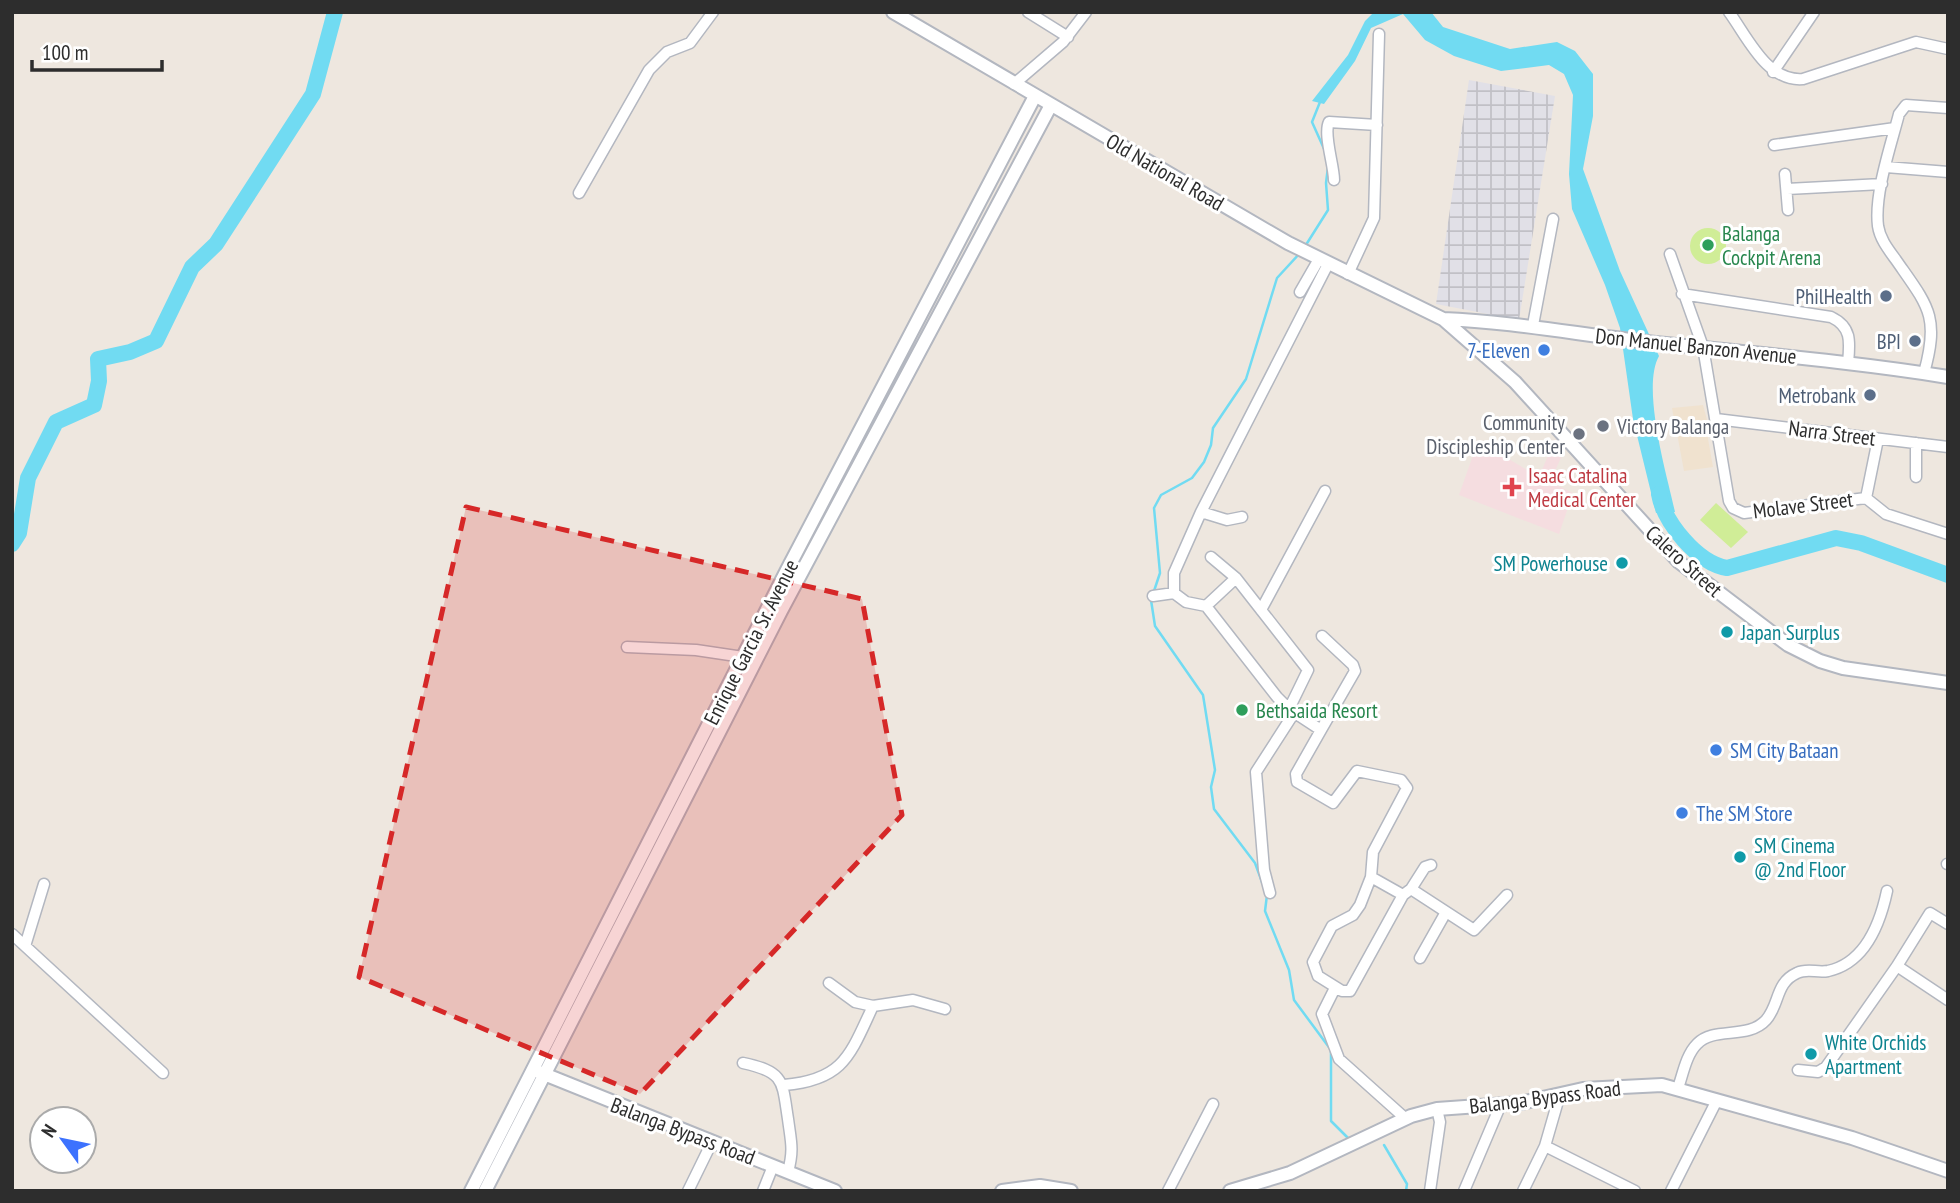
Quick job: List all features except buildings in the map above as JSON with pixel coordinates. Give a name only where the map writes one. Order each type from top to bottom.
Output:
[{"type":"main road","name":"Old National Road","points":[[893,12],[1314,257],[1405,298],[1443,319]]},
{"type":"main road","name":"Enrique Garcia Sr. Avenue","points":[[485,1191],[775,608],[1035,96]]},
{"type":"main road","name":"Enrique Garcia Sr. Avenue","points":[[471,1191],[743,657],[775,608],[1051,105]]},
{"type":"main road","name":"Don Manuel Banzon Avenue","points":[[1443,319],[1533,325],[1665,344],[1848,363],[1948,377]]},
{"type":"main road","name":"Calero Street","points":[[1443,319],[1515,382],[1679,562],[1754,622],[1819,662],[1871,673],[1948,683]]},
{"type":"main road","name":"Balanga Bypass Road","points":[[532,1069],[835,1191]]},
{"type":"main road","name":"Balanga Bypass Road","points":[[1230,1191],[1290,1173],[1406,1119],[1437,1109],[1501,1104],[1610,1087],[1678,1088],[1716,1102],[1852,1138],[1948,1171]]},
{"type":"main road","points":[[1002,1191],[1040,1186],[1071,1191]]},
{"type":"street","points":[[579,193],[649,70],[667,52],[690,43],[713,12]]},
{"type":"street","points":[[1028,12],[1068,37]]},
{"type":"street","points":[[1014,84],[1068,37],[1086,12]]},
{"type":"street","points":[[1729,12],[1773,72],[1788,80],[1803,79],[1916,42],[1948,49]]},
{"type":"street","points":[[1773,72],[1814,12]]},
{"type":"street","points":[[1348,274],[1374,218],[1380,34]]},
{"type":"street","points":[[1924,373],[1933,342],[1933,326],[1915,287],[1884,242],[1878,225],[1882,184],[1899,114],[1906,105],[1948,108]]},
{"type":"street","points":[[1334,180],[1332,151],[1327,137],[1329,122],[1377,125]]},
{"type":"street","points":[[1774,145],[1895,128]]},
{"type":"street","points":[[1886,167],[1948,173]]},
{"type":"street","points":[[1785,174],[1788,210]]},
{"type":"street","points":[[1787,189],[1882,184]]},
{"type":"street","points":[[1533,325],[1552,219]]},
{"type":"street","name":"Molave Street","points":[[1670,254],[1703,347],[1729,501],[1733,508],[1744,513],[1866,498],[1878,439]]},
{"type":"street","points":[[1300,292],[1314,257]]},
{"type":"street","points":[[1174,593],[1174,573],[1314,257]]},
{"type":"street","points":[[1682,293],[1831,317],[1847,329],[1850,338],[1848,363]]},
{"type":"street","name":"Narra Street","points":[[1716,419],[1948,447]]},
{"type":"street","points":[[1916,443],[1916,477]]},
{"type":"street","points":[[1261,610],[1325,491]]},
{"type":"street","points":[[1866,498],[1886,514],[1948,534]]},
{"type":"street","points":[[1201,512],[1227,520],[1242,517]]},
{"type":"street","points":[[1211,558],[1236,578],[1308,670],[1292,711],[1256,772],[1264,870],[1270,893]]},
{"type":"street","points":[[1206,606],[1236,578]]},
{"type":"street","points":[[1153,596],[1174,593],[1186,602],[1206,606],[1292,711],[1321,730]]},
{"type":"street","points":[[1322,636],[1353,665],[1355,671],[1296,774],[1297,782],[1333,803],[1357,771],[1401,780],[1407,788],[1373,852],[1371,877],[1360,905],[1353,915],[1332,926],[1313,962],[1318,976],[1347,993],[1353,988],[1407,892],[1425,867],[1431,865]]},
{"type":"street","points":[[628,647],[696,650],[743,657]]},
{"type":"street","points":[[1371,877],[1407,892],[1475,930],[1507,895]]},
{"type":"street","points":[[25,946],[44,884]]},
{"type":"street","points":[[1678,1088],[1689,1056],[1698,1042],[1752,1030],[1765,1021],[1775,1007],[1779,988],[1796,973],[1807,970],[1825,972],[1847,965],[1867,943],[1882,917],[1887,891]]},
{"type":"street","points":[[1420,958],[1446,912]]},
{"type":"street","points":[[1798,1070],[1818,1072],[1826,1067],[1897,966],[1930,913],[1948,924]]},
{"type":"street","points":[[12,934],[163,1073]]},
{"type":"street","points":[[1897,966],[1948,1000]]},
{"type":"street","points":[[830,983],[855,1002],[873,1006],[913,1000],[945,1009]]},
{"type":"street","points":[[1335,988],[1322,1014],[1339,1059],[1406,1119]]},
{"type":"street","points":[[784,1085],[813,1080],[831,1072],[849,1058],[873,1006]]},
{"type":"street","points":[[743,1063],[762,1067],[784,1085],[794,1148],[788,1172]]},
{"type":"street","points":[[1522,1191],[1545,1146],[1560,1094]]},
{"type":"street","points":[[1671,1191],[1716,1102]]},
{"type":"street","points":[[1168,1191],[1213,1104]]},
{"type":"street","points":[[1464,1191],[1501,1104]]},
{"type":"street","points":[[1430,1191],[1440,1122],[1437,1109]]},
{"type":"street","points":[[688,1191],[712,1142]]},
{"type":"street","points":[[1545,1146],[1635,1191]]},
{"type":"street","points":[[763,1191],[773,1166]]},
{"type":"highlighted area","points":[[466,507],[862,599],[902,815],[640,1094],[359,977]]},
{"type":"shaded area","points":[[1469,80],[1555,96],[1519,320],[1436,304]]},
{"type":"shaded area","points":[[1703,405],[1707,420],[1675,425],[1672,408]]},
{"type":"shaded area","points":[[1696,425],[1699,435],[1707,433],[1713,467],[1684,471],[1676,428]]},
{"type":"shaded area","name":"Isaac Catalina Medical Center","points":[[1555,439],[1564,451],[1550,482],[1573,493],[1559,534],[1459,495],[1478,441],[1539,477]]},
{"type":"green space","name":"Balanga Cockpit Arena","points":[[1708,228],[1720,234],[1726,246],[1720,258],[1708,264],[1696,258],[1690,246],[1696,234]]},
{"type":"green space","points":[[1716,503],[1748,532],[1731,548],[1700,520]]},
{"type":"water","points":[[1374,12],[1431,12],[1443,27],[1510,49],[1557,42],[1575,51],[1593,74],[1593,116],[1583,169],[1620,271],[1659,356],[1654,370],[1654,410],[1675,512],[1656,513],[1633,419],[1620,328],[1605,285],[1572,209],[1569,174],[1573,95],[1564,74],[1549,65],[1501,71],[1454,56],[1425,40],[1403,14],[1371,28],[1355,61],[1324,104],[1312,101],[1348,55],[1365,21]]},
{"type":"waterway","points":[[12,544],[19,533],[28,478],[56,422],[94,405],[99,381],[98,359],[130,352],[156,341],[192,267],[216,244],[313,94],[335,12]]},
{"type":"waterway","points":[[1320,102],[1312,122],[1325,151]]},
{"type":"waterway","points":[[1304,248],[1328,210],[1328,167]]},
{"type":"waterway","points":[[1153,594],[1160,573],[1154,508],[1161,495],[1192,478],[1204,462],[1211,445],[1213,428],[1246,379],[1277,278],[1300,253]]},
{"type":"waterway","points":[[1659,494],[1668,517],[1684,540],[1716,565],[1727,568],[1836,538],[1861,543],[1948,575]]},
{"type":"waterway","points":[[1151,600],[1155,626],[1203,695],[1215,770],[1211,787],[1214,809],[1255,863],[1262,882]]},
{"type":"waterway","points":[[1267,895],[1265,911],[1289,970],[1294,1000],[1331,1050],[1331,1121],[1349,1139]]},
{"type":"waterway","points":[[1384,1145],[1407,1184],[1406,1191]]},
{"type":"place","name":"Balanga Cockpit Arena","points":[[1708,245]]},
{"type":"place","name":"PhilHealth","points":[[1886,296]]},
{"type":"place","name":"BPI","points":[[1915,341]]},
{"type":"place","name":"7-Eleven","points":[[1544,350]]},
{"type":"place","name":"Metrobank","points":[[1870,395]]},
{"type":"place","name":"Victory Balanga","points":[[1603,426]]},
{"type":"place","name":"Community Discipleship Center","points":[[1579,434]]},
{"type":"place","name":"Isaac Catalina Medical Center","points":[[1512,487]]},
{"type":"place","name":"SM Powerhouse","points":[[1622,563]]},
{"type":"place","name":"Japan Surplus","points":[[1727,632]]},
{"type":"place","name":"Bethsaida Resort","points":[[1242,710]]},
{"type":"place","name":"SM City Bataan","points":[[1716,750]]},
{"type":"place","name":"The SM Store","points":[[1682,813]]},
{"type":"place","name":"SM Cinema @ 2nd Floor","points":[[1740,857]]},
{"type":"place","name":"White Orchids Apartment","points":[[1811,1054]]}]
